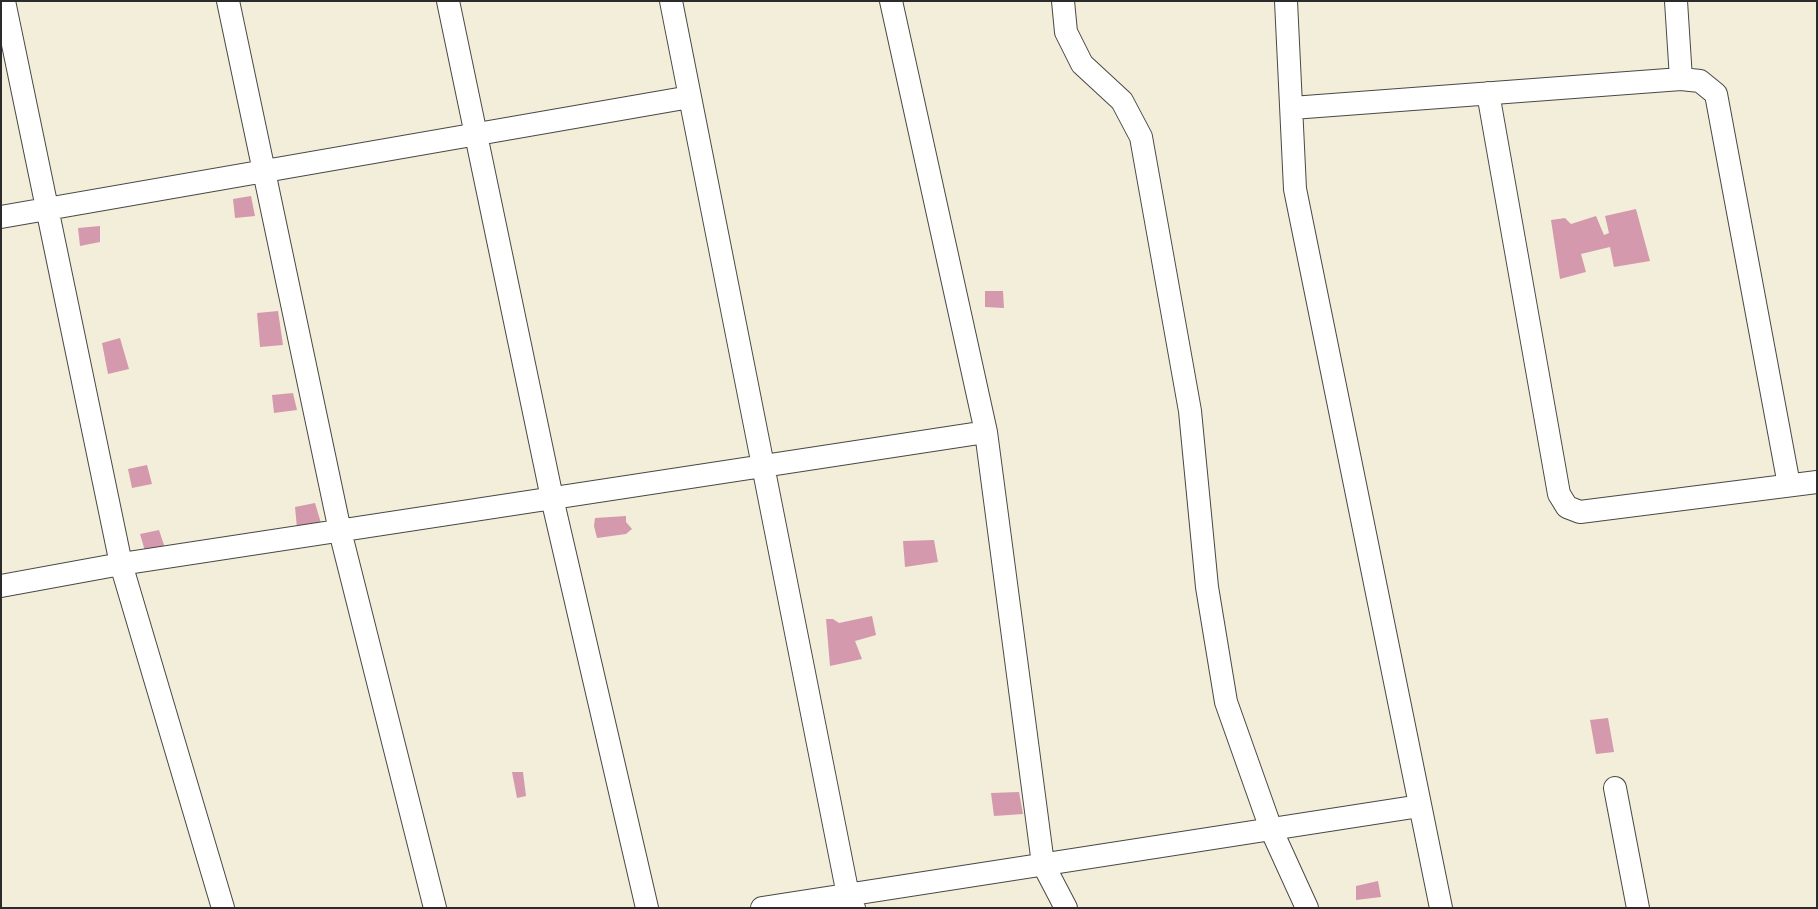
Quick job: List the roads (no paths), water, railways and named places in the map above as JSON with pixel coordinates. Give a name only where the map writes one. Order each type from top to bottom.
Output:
[{"type":"street","points":[[4,1],[121,564],[223,908]]},
{"type":"street","points":[[228,1],[340,531],[435,908]]},
{"type":"street","points":[[448,1],[552,498],[647,908]]},
{"type":"street","points":[[670,1],[851,901]]},
{"type":"street","points":[[891,1],[986,432],[1043,864],[1066,908]]},
{"type":"street","points":[[1064,1],[1066,32],[1082,64],[1122,101],[1141,137],[1190,411],[1207,586],[1226,702],[1271,829],[1307,908]]},
{"type":"street","points":[[1286,1],[1296,189],[1441,908]]},
{"type":"street","points":[[1676,1],[1681,79]]},
{"type":"street","points":[[1292,108],[1681,79],[1700,81],[1716,94],[1789,485]]},
{"type":"street","points":[[1488,93],[1559,494],[1567,507],[1580,512],[1817,482]]},
{"type":"street","points":[[1,217],[690,96]]},
{"type":"street","points":[[1,586],[121,564],[986,432]]},
{"type":"street","points":[[1615,788],[1638,908]]},
{"type":"street","points":[[762,908],[851,901],[1043,864],[1420,806]]}]
